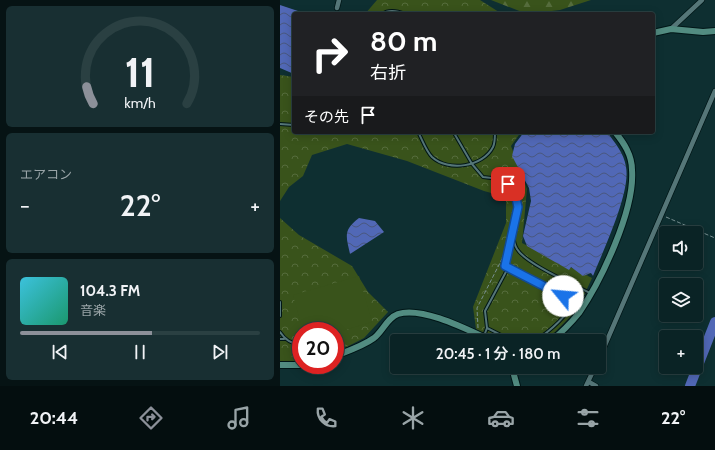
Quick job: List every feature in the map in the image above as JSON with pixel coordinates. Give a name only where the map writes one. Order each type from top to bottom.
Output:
[{"type":"street","points":[[337,8],[339,0]]},
{"type":"street","points":[[671,29],[702,0]]},
{"type":"street","points":[[655,33],[671,29],[703,32],[715,31]]},
{"type":"street","points":[[606,343],[715,91]]},
{"type":"street","points":[[559,334],[567,327],[583,307],[591,294],[615,244],[626,209],[632,184],[630,159],[625,146],[616,134]]},
{"type":"street","points":[[344,352],[367,343],[376,337],[388,321],[398,314],[426,315],[441,319],[476,334]]},
{"type":"street","points":[[280,365],[292,365]]},
{"type":"street","points":[[514,374],[517,386]]},
{"type":"street","points":[[592,374],[587,384],[596,386]]},
{"type":"lane","points":[[385,12],[400,12]]},
{"type":"lane","points":[[280,124],[292,126]]},
{"type":"lane","points":[[419,134],[432,157],[458,167],[472,164],[490,152],[494,146],[495,134]]},
{"type":"lane","points":[[455,134],[472,164],[483,177],[496,178],[508,184],[515,194],[518,207],[505,266],[583,307]]},
{"type":"lane","points":[[513,235],[516,249],[525,258],[591,294]]},
{"type":"lane","points":[[484,334],[487,328],[485,311],[508,268]]},
{"type":"lane","points":[[280,302],[280,316]]},
{"type":"lane","points":[[545,334],[565,316],[574,302]]},
{"type":"lane","points":[[487,328],[499,334]]},
{"type":"lane","points":[[280,332],[284,339]]},
{"type":"lane","points":[[280,339],[284,339],[292,343]]},
{"type":"path","points":[[662,215],[715,238]]},
{"type":"path","points":[[476,334],[478,330],[476,308],[503,257],[508,256]]},
{"type":"green space","points":[[377,0],[480,0],[499,12],[367,12]]},
{"type":"green space","points":[[491,0],[591,0],[560,10],[522,12]]},
{"type":"green space","points":[[280,75],[292,77],[292,134],[520,134],[511,146],[527,189],[522,243],[592,278],[580,304],[572,315],[552,334],[486,334],[476,329],[473,307],[506,223],[506,197],[484,191],[407,161],[347,144],[312,155],[303,176],[289,187],[280,201]]},
{"type":"green space","points":[[280,218],[299,235],[352,266],[368,292],[388,312],[364,338],[344,348],[344,322],[292,322],[292,362],[280,362]]},
{"type":"green space","points":[[359,276],[372,322],[344,330],[344,322],[300,322],[293,295]]},
{"type":"water","points":[[280,5],[301,12],[292,12],[292,73],[280,68]]},
{"type":"water","points":[[522,134],[608,134],[616,144],[626,167],[624,191],[615,222],[593,276],[591,273],[583,276],[571,267],[569,270],[527,246],[523,236],[531,201],[529,188],[512,156],[515,144]]},
{"type":"water","points":[[359,218],[375,221],[384,232],[350,254],[347,242],[348,230],[350,226]]},
{"type":"waterway","points":[[690,386],[715,322]]},
{"type":"route","points":[[508,184],[515,194],[518,207],[505,266],[563,296]]}]
